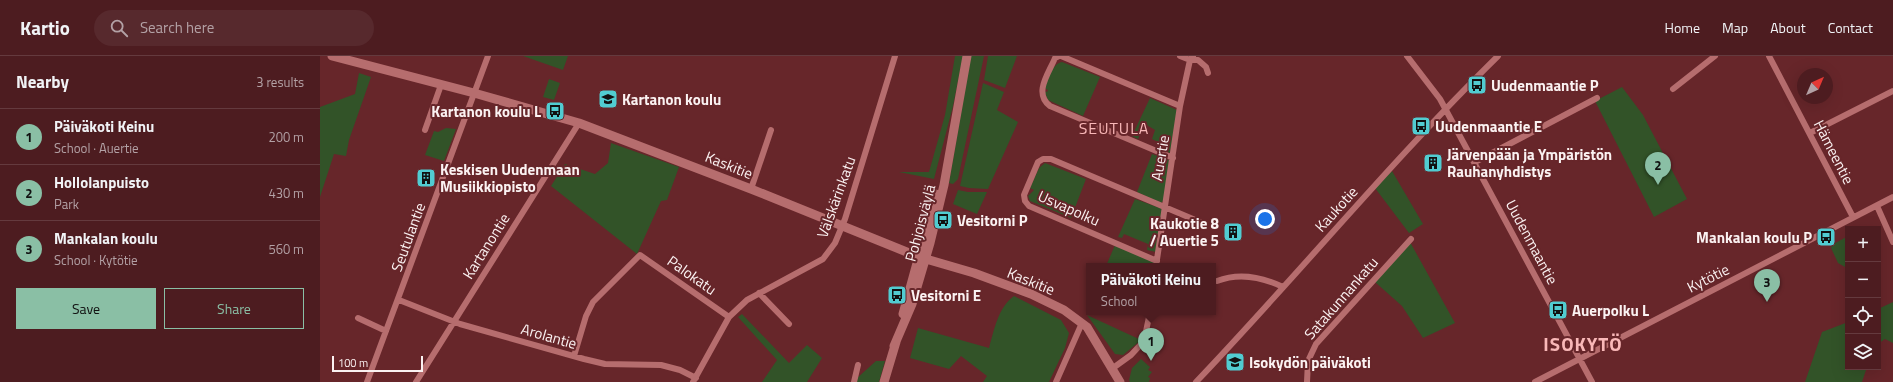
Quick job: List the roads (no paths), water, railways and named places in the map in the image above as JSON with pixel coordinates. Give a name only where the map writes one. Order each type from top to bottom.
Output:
[{"type":"street","name":"Kaskitie","points":[[332,56],[474,93],[579,123],[751,189],[922,258],[974,273],[1031,294],[1064,310],[1082,323],[1096,341],[1120,382]]},
{"type":"street","name":"Seutulantie","points":[[367,382],[399,300],[488,56]]},
{"type":"street","name":"Välskärinkatu","points":[[695,380],[730,317],[747,300],[826,256],[835,243],[842,226],[895,56]]},
{"type":"street","name":"Pohjoisväylä","points":[[884,382],[894,346],[912,304],[922,258],[944,185],[967,56]]},
{"type":"street","points":[[1173,158],[1050,106],[1044,101],[1041,91],[1055,58],[1060,56],[1180,106]]},
{"type":"street","points":[[1180,56],[1198,60],[1206,67],[1208,73]]},
{"type":"street","name":"Kaukotie","points":[[1196,382],[1446,109],[1498,56]]},
{"type":"street","points":[[1673,88],[1715,56]]},
{"type":"street","name":"Hämeentie","points":[[1769,56],[1853,217]]},
{"type":"street","name":"Uudenmaantie","points":[[1410,57],[1446,109],[1592,382]]},
{"type":"street","name":"Auertie","points":[[1157,263],[1164,207],[1173,158],[1180,106],[1192,58]]},
{"type":"street","points":[[425,130],[441,85]]},
{"type":"street","points":[[1810,134],[1893,91]]},
{"type":"street","points":[[1475,162],[1597,98]]},
{"type":"street","name":"Kartanontie","points":[[416,382],[579,123]]},
{"type":"street","points":[[751,189],[771,130]]},
{"type":"street","name":"Usvapolku","points":[[1155,263],[1029,206],[1024,201],[1024,195],[1038,162],[1043,159],[1051,159],[1164,207]]},
{"type":"street","name":"Kytötie","points":[[1535,382],[1893,197]]},
{"type":"street","points":[[1877,206],[1893,242]]},
{"type":"street","points":[[1164,207],[1200,222]]},
{"type":"street","name":"Satakunnankatu","points":[[1307,382],[1308,361],[1316,344],[1411,239]]},
{"type":"street","name":"Palokatu","points":[[574,356],[586,316],[593,302],[640,255],[730,317]]},
{"type":"street","points":[[1217,281],[1227,277],[1245,276],[1268,280],[1282,287]]},
{"type":"street","points":[[759,293],[789,324]]},
{"type":"street","name":"Arolantie","points":[[399,300],[454,322],[574,356],[605,364],[661,365],[680,370],[695,380]]},
{"type":"street","points":[[1113,368],[1131,355],[1144,341],[1149,315]]},
{"type":"street","points":[[358,318],[386,331]]},
{"type":"street","points":[[1056,382],[1082,323]]},
{"type":"street","points":[[854,382],[858,365]]},
{"type":"place","name":"Uudenmaantie P","points":[[1477,85]]},
{"type":"place","name":"Kartanon koulu","points":[[608,99]]},
{"type":"place","name":"Kartanon koulu L","points":[[555,111]]},
{"type":"place","name":"Uudenmaantie E","points":[[1421,126]]},
{"type":"place","name":"Järvenpään ja Ympäristön Rauhanyhdistys","points":[[1433,163]]},
{"type":"place","name":"Keskisen Uudenmaan Musiikkiopisto","points":[[426,178]]},
{"type":"place","name":"Hollolanpuisto","points":[[1658,185]]},
{"type":"place","name":"Vesitorni P","points":[[943,220]]},
{"type":"place","name":"Kaukotie 8 / Auertie 5","points":[[1233,232]]},
{"type":"place","name":"Mankalan koulu P","points":[[1826,237]]},
{"type":"place","name":"Vesitorni E","points":[[897,295]]},
{"type":"place","name":"Mankalan koulu","points":[[1767,302]]},
{"type":"place","name":"Auerpolku L","points":[[1558,310]]},
{"type":"place","name":"Päiväkoti Keinu","points":[[1151,361]]},
{"type":"place","name":"Isokydön päiväkoti","points":[[1235,362]]},
{"type":"district","name":"SEUTULA","points":[[1114,128]]},
{"type":"district","name":"ISOKYTÖ","points":[[1583,343]]}]
